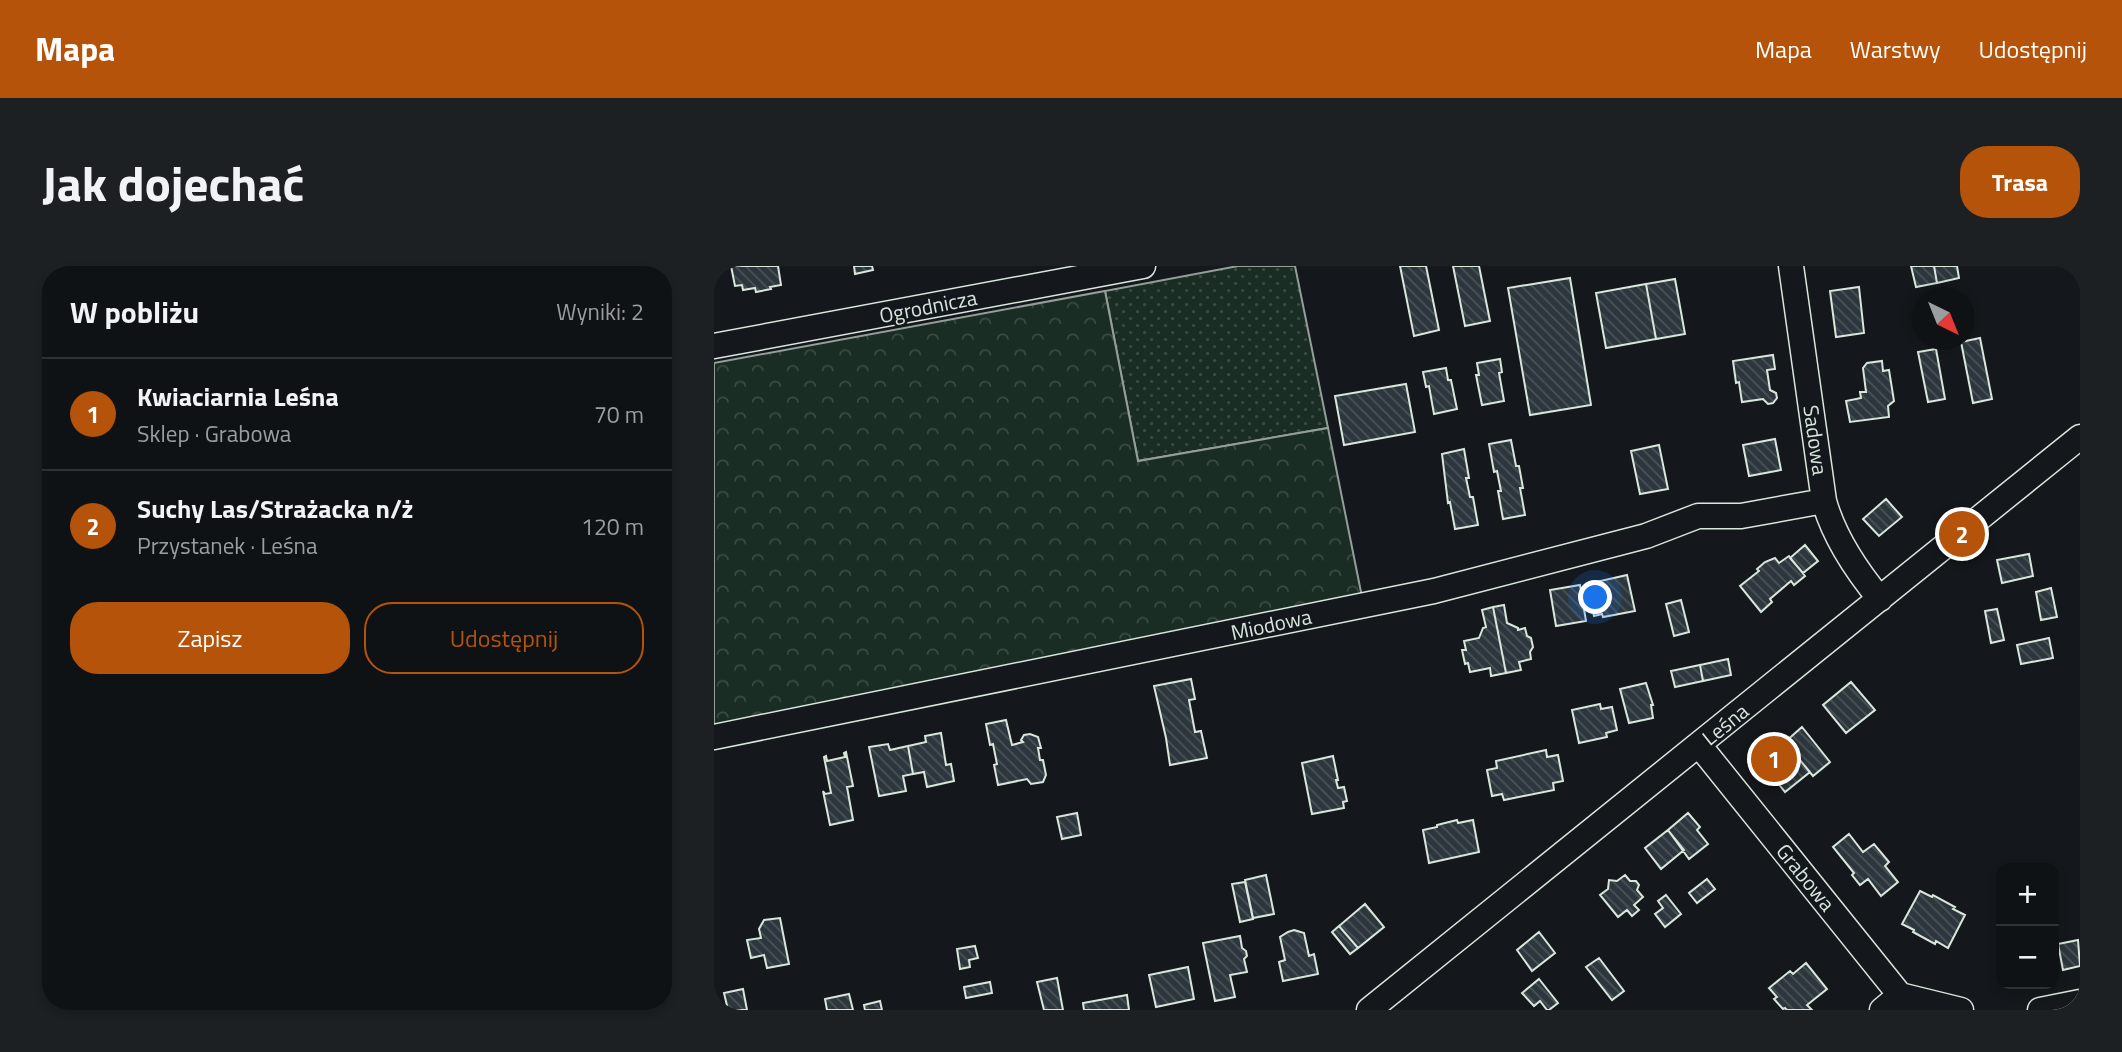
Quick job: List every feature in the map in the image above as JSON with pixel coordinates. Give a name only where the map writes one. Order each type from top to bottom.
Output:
[{"type":"street","name":"Ogrodnicza","points":[[714,346],[1143,266]]},
{"type":"street","name":"Sadowa","points":[[1791,266],[1824,501],[1830,523],[1863,580],[1880,599]]},
{"type":"street","name":"Leśna","points":[[1369,1010],[2080,437]]},
{"type":"street","name":"Miodowa","points":[[714,737],[1434,591],[1646,536],[1698,516],[1741,516],[1824,501]]},
{"type":"street","name":"Grabowa","points":[[1699,745],[1884,974],[1898,1005]]},
{"type":"street","points":[[2040,1010],[2080,1002]]},
{"type":"street","points":[[1898,1005],[1961,1010]]},
{"type":"green space","points":[[1238,266],[1295,266],[1328,428],[1138,461],[1105,291]]},
{"type":"green space","points":[[1105,291],[1138,461],[1328,428],[1362,597],[714,726],[714,363]]},
{"type":"building","points":[[731,266],[778,266],[781,285],[756,292],[755,288],[743,290],[742,285],[735,286]]},
{"type":"building","points":[[854,266],[872,266],[873,270],[855,274]]},
{"type":"building","points":[[1400,266],[1426,266],[1439,330],[1414,336]]},
{"type":"building","points":[[1453,266],[1479,266],[1490,321],[1465,326]]},
{"type":"building","points":[[1911,266],[1934,266],[1937,283],[1916,287]]},
{"type":"building","points":[[1934,266],[1957,266],[1959,278],[1937,283]]},
{"type":"building","points":[[1570,278],[1591,405],[1530,415],[1508,288]]},
{"type":"building","points":[[1675,279],[1685,334],[1656,339],[1646,284]]},
{"type":"building","points":[[1646,284],[1656,339],[1606,348],[1596,293]]},
{"type":"building","points":[[1859,287],[1864,333],[1836,337],[1830,291]]},
{"type":"building","points":[[1980,338],[1992,399],[1973,403],[1963,350],[1975,350],[1975,339]]},
{"type":"building","points":[[1936,350],[1945,399],[1928,402],[1918,352]]},
{"type":"building","points":[[1773,355],[1775,369],[1767,370],[1770,390],[1776,393],[1777,398],[1768,404],[1763,399],[1742,402],[1733,361]]},
{"type":"building","points":[[1500,359],[1502,372],[1499,373],[1504,401],[1482,405],[1476,375],[1479,375],[1477,363]]},
{"type":"building","points":[[1882,361],[1883,371],[1889,370],[1894,401],[1888,406],[1889,417],[1850,422],[1846,401],[1861,398],[1860,392],[1866,392],[1863,368],[1867,363]]},
{"type":"building","points":[[1446,368],[1457,409],[1434,414],[1429,386],[1426,387],[1423,372]]},
{"type":"building","points":[[1406,384],[1415,432],[1344,445],[1335,396]]},
{"type":"building","points":[[1775,439],[1781,470],[1749,476],[1743,445]]},
{"type":"building","points":[[1511,440],[1516,466],[1519,466],[1525,515],[1503,519],[1498,491],[1501,491],[1489,444]]},
{"type":"building","points":[[1659,445],[1668,489],[1640,494],[1631,451]]},
{"type":"building","points":[[1464,449],[1469,478],[1466,478],[1478,525],[1455,529],[1450,502],[1448,503],[1442,454]]},
{"type":"building","points":[[1886,499],[1902,517],[1879,536],[1863,519]]},
{"type":"building","points":[[1805,545],[1818,561],[1803,573],[1790,558]]},
{"type":"building","points":[[2029,554],[2033,576],[2002,583],[1997,560]]},
{"type":"building","points":[[1789,556],[1805,576],[1794,585],[1791,581],[1770,599],[1772,602],[1761,612],[1740,586],[1759,571],[1757,569],[1765,562],[1775,558],[1779,563]]},
{"type":"building","points":[[1627,575],[1635,611],[1594,616],[1589,591],[1597,590],[1596,582]]},
{"type":"building","points":[[1580,585],[1586,621],[1556,626],[1550,590]]},
{"type":"building","points":[[2051,588],[2057,617],[2041,620],[2036,592]]},
{"type":"building","points":[[1681,600],[1689,632],[1674,636],[1666,604]]},
{"type":"building","points":[[1504,605],[1507,623],[1518,630],[1525,628],[1533,647],[1530,652],[1531,659],[1519,662],[1521,670],[1506,673],[1493,607]]},
{"type":"building","points":[[1493,607],[1506,673],[1491,676],[1490,668],[1470,672],[1462,650],[1466,650],[1464,641],[1479,638],[1486,627],[1482,610]]},
{"type":"building","points":[[1997,609],[2004,640],[1991,643],[1985,611]]},
{"type":"building","points":[[2049,638],[2053,658],[2021,664],[2017,645]]},
{"type":"building","points":[[1728,659],[1731,675],[1703,681],[1700,665]]},
{"type":"building","points":[[1700,665],[1703,681],[1675,687],[1671,671]]},
{"type":"building","points":[[1191,679],[1195,699],[1189,700],[1195,732],[1201,731],[1207,758],[1170,765],[1154,686]]},
{"type":"building","points":[[1851,682],[1875,710],[1846,733],[1823,705]]},
{"type":"building","points":[[1646,683],[1653,705],[1653,718],[1629,723],[1620,689]]},
{"type":"building","points":[[1600,704],[1601,709],[1612,707],[1617,730],[1606,733],[1607,737],[1579,743],[1572,710]]},
{"type":"building","points":[[1006,720],[1012,745],[1023,742],[1021,740],[1024,735],[1038,737],[1040,760],[1043,760],[1046,775],[1043,782],[1031,784],[1027,779],[998,785],[994,765],[997,764],[986,724]]},
{"type":"building","points":[[1802,727],[1830,762],[1813,776],[1785,742]]},
{"type":"building","points":[[941,733],[946,765],[951,764],[954,781],[927,787],[924,772],[913,774],[908,746],[926,742],[925,736]]},
{"type":"building","points":[[1778,740],[1785,749],[1788,746],[1810,772],[1785,792],[1757,757]]},
{"type":"building","points":[[888,744],[890,750],[908,746],[913,774],[903,776],[906,791],[879,796],[869,747]]},
{"type":"building","points":[[1546,750],[1547,757],[1558,755],[1563,781],[1553,783],[1554,790],[1504,800],[1502,794],[1492,796],[1487,770],[1497,768],[1496,761]]},
{"type":"building","points":[[846,752],[853,786],[847,787],[853,820],[830,825],[823,791],[825,794],[831,793],[824,757],[826,756],[827,761],[845,757]]},
{"type":"building","points":[[1333,756],[1338,788],[1344,787],[1347,801],[1343,802],[1344,808],[1312,814],[1302,763]]},
{"type":"building","points":[[1077,813],[1081,835],[1062,839],[1057,817]]},
{"type":"building","points":[[1688,813],[1700,827],[1697,830],[1708,844],[1689,859],[1668,830]]},
{"type":"building","points":[[1457,820],[1458,823],[1473,820],[1479,852],[1429,863],[1423,830]]},
{"type":"building","points":[[1668,830],[1684,850],[1661,869],[1645,848]]},
{"type":"building","points":[[1849,834],[1863,852],[1874,844],[1889,862],[1885,866],[1898,882],[1881,896],[1868,879],[1860,885],[1833,847]]},
{"type":"building","points":[[1266,875],[1274,914],[1253,918],[1245,880]]},
{"type":"building","points":[[1625,875],[1630,881],[1636,881],[1639,885],[1637,890],[1643,897],[1634,905],[1639,910],[1632,916],[1627,910],[1618,917],[1600,895],[1608,889],[1609,880],[1617,881]]},
{"type":"building","points":[[1707,879],[1715,889],[1697,903],[1689,893]]},
{"type":"building","points":[[1245,882],[1253,919],[1240,922],[1232,884]]},
{"type":"building","points":[[1920,891],[1932,897],[1933,895],[1965,915],[1948,948],[1936,941],[1935,944],[1902,924]]},
{"type":"building","points":[[1666,895],[1681,914],[1665,927],[1655,914],[1663,908],[1658,901]]},
{"type":"building","points":[[1365,904],[1384,927],[1358,948],[1339,926]]},
{"type":"building","points":[[780,918],[789,964],[767,968],[764,955],[751,958],[747,940],[761,938],[759,929],[764,920]]},
{"type":"building","points":[[1339,926],[1358,948],[1350,954],[1332,932]]},
{"type":"building","points":[[1294,930],[1304,933],[1309,956],[1314,954],[1318,974],[1283,981],[1279,962],[1285,960],[1280,937]]},
{"type":"building","points":[[1539,932],[1555,953],[1532,971],[1517,950]]},
{"type":"building","points":[[1240,936],[1247,956],[1244,959],[1247,972],[1230,975],[1235,997],[1215,1001],[1203,943]]},
{"type":"building","points":[[2078,940],[2080,966],[2063,970],[2059,944]]},
{"type":"building","points":[[975,946],[978,958],[969,960],[970,967],[960,969],[957,949]]},
{"type":"building","points":[[1599,958],[1624,991],[1612,1000],[1586,967]]},
{"type":"building","points":[[1806,963],[1827,989],[1807,1005],[1812,1010],[1783,1009],[1769,988],[1790,971],[1793,974]]},
{"type":"building","points":[[1188,967],[1194,999],[1156,1007],[1149,975]]},
{"type":"building","points":[[1057,978],[1063,1010],[1044,1010],[1037,982]]},
{"type":"building","points":[[1539,979],[1558,1003],[1549,1010],[1540,1001],[1534,1006],[1522,993]]},
{"type":"building","points":[[990,982],[992,993],[966,998],[964,987]]},
{"type":"building","points":[[743,989],[747,1010],[728,1010],[724,993]]},
{"type":"building","points":[[849,994],[853,1010],[827,1010],[825,999]]},
{"type":"building","points":[[1127,995],[1129,1010],[1084,1010],[1083,1003]]},
{"type":"building","points":[[880,1001],[882,1010],[865,1010],[864,1005]]},
{"type":"place","name":"Suchy Las/Strażacka n/ż","points":[[1962,534]]},
{"type":"place","name":"Kwiaciarnia Leśna","points":[[1774,759]]}]
